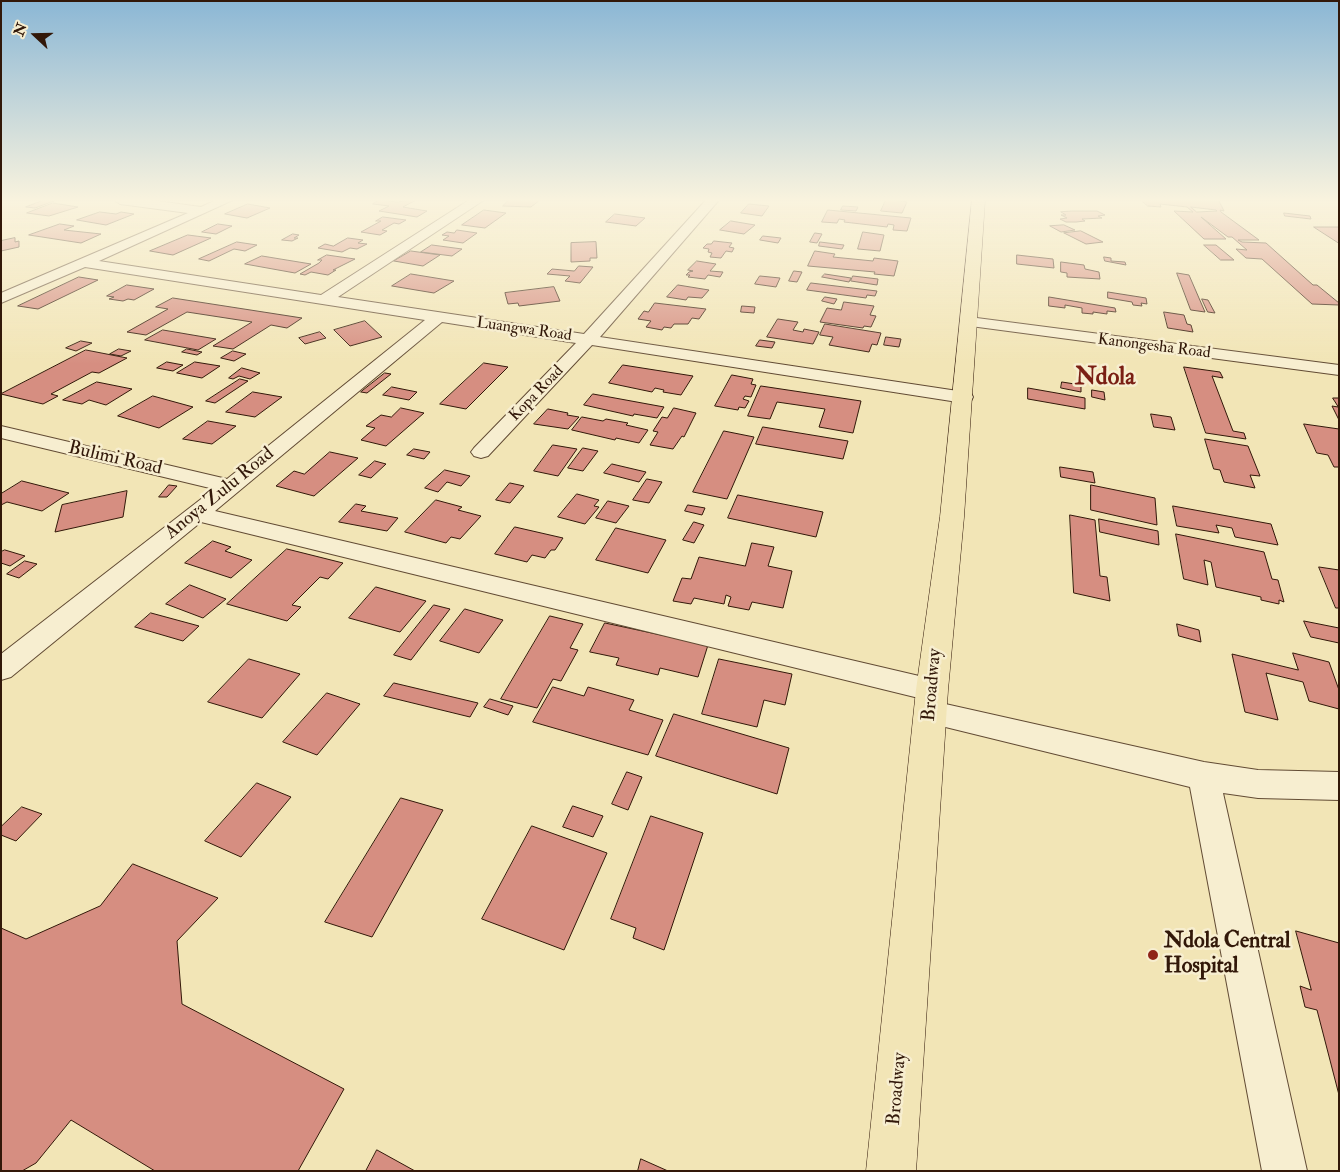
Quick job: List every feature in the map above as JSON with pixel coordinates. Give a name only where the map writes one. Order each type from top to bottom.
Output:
[{"type":"main road","name":"Broadway","points":[[891,1171],[931,701],[964,397],[975,255]]},
{"type":"street","points":[[1,299],[103,255]]},
{"type":"street","points":[[323,300],[393,255]]},
{"type":"street","name":"Kopa Road","points":[[481,452],[588,340],[664,255]]},
{"type":"street","name":"Luangwa Road","points":[[84,263],[964,397]]},
{"type":"street","name":"Anoya Zulu Road","points":[[1,669],[197,514],[437,318]]},
{"type":"street","name":"Kanongesha Road","points":[[969,322],[1339,370]]},
{"type":"street","name":"Bulimi Road","points":[[1,432],[229,486]]},
{"type":"street","points":[[197,514],[931,701],[1204,776],[1258,784],[1339,786]]},
{"type":"street","points":[[1204,776],[1285,1171]]},
{"type":"building","points":[[209,255],[222,255],[209,261],[199,259]]},
{"type":"building","points":[[327,255],[355,259],[333,270],[336,270],[328,275],[311,272],[305,275],[300,274],[319,263],[322,260],[318,260]]},
{"type":"building","points":[[405,255],[440,255],[423,266],[394,261]]},
{"type":"building","points":[[571,255],[597,255],[597,258],[590,258],[590,261],[571,262]]},
{"type":"building","points":[[711,255],[723,255],[721,258],[710,257]]},
{"type":"building","points":[[813,255],[835,255],[833,257],[873,261],[874,258],[898,261],[894,276],[874,274],[875,272],[808,266]]},
{"type":"building","points":[[1017,255],[1053,259],[1054,268],[1017,264]]},
{"type":"building","points":[[1215,255],[1228,255],[1234,260],[1221,260]]},
{"type":"building","points":[[1242,255],[1279,255],[1313,285],[1317,285],[1339,303],[1339,305],[1312,304],[1262,259],[1246,258]]},
{"type":"building","points":[[262,256],[311,264],[295,273],[245,264]]},
{"type":"building","points":[[1104,257],[1111,258],[1111,261],[1125,262],[1126,265],[1105,261]]},
{"type":"building","points":[[697,261],[716,264],[710,271],[723,272],[720,277],[708,275],[705,279],[688,277],[690,275],[686,275],[693,271],[688,270]]},
{"type":"building","points":[[1061,262],[1084,265],[1085,269],[1099,272],[1100,279],[1067,277],[1067,273],[1061,272]]},
{"type":"building","points":[[579,266],[593,267],[580,283],[565,281],[570,276],[547,274],[552,269],[574,271]]},
{"type":"building","points":[[794,271],[802,272],[797,282],[789,281]]},
{"type":"building","points":[[1177,273],[1189,275],[1205,312],[1191,310]]},
{"type":"building","points":[[411,274],[454,281],[434,293],[392,286]]},
{"type":"building","points":[[825,274],[851,278],[849,282],[822,277]]},
{"type":"building","points":[[760,276],[780,278],[776,287],[755,284]]},
{"type":"building","points":[[853,276],[878,279],[877,285],[851,281]]},
{"type":"building","points":[[79,277],[98,280],[38,309],[18,306]]},
{"type":"building","points":[[811,283],[877,291],[875,296],[867,295],[866,298],[807,290]]},
{"type":"building","points":[[127,285],[154,289],[134,300],[109,299],[114,297],[107,296]]},
{"type":"building","points":[[678,285],[709,290],[702,298],[688,297],[686,300],[667,297]]},
{"type":"building","points":[[554,287],[560,301],[519,306],[518,303],[508,304],[505,293]]},
{"type":"building","points":[[1108,292],[1146,298],[1147,304],[1141,303],[1142,306],[1133,305],[1132,302],[1108,298]]},
{"type":"building","points":[[825,297],[837,299],[834,304],[822,301]]},
{"type":"building","points":[[1049,297],[1115,308],[1116,312],[1107,311],[1107,314],[1093,312],[1093,314],[1082,313],[1082,308],[1065,305],[1065,308],[1049,306]]},
{"type":"building","points":[[173,298],[302,318],[287,328],[271,325],[233,349],[213,346],[252,322],[187,312],[146,335],[127,332],[168,309],[156,307]]},
{"type":"building","points":[[1202,299],[1208,300],[1215,313],[1208,312]]},
{"type":"building","points":[[844,302],[874,306],[870,315],[876,316],[871,327],[864,326],[863,328],[820,322],[827,308],[841,310]]},
{"type":"building","points":[[655,303],[706,309],[699,319],[692,318],[688,324],[674,324],[671,328],[664,327],[662,330],[646,327],[651,321],[638,319],[644,311],[648,312]]},
{"type":"building","points":[[742,306],[755,307],[754,313],[741,312]]},
{"type":"building","points":[[1164,312],[1184,315],[1187,324],[1191,325],[1193,332],[1168,328]]},
{"type":"building","points":[[778,319],[798,322],[793,330],[803,332],[804,329],[819,332],[813,344],[767,337]]},
{"type":"building","points":[[365,321],[382,337],[350,346],[334,330]]},
{"type":"building","points":[[825,324],[881,333],[877,345],[872,344],[869,352],[829,345],[833,337],[820,335]]},
{"type":"building","points":[[163,330],[216,339],[198,350],[145,340]]},
{"type":"building","points":[[320,332],[326,338],[305,344],[299,338]]},
{"type":"building","points":[[886,337],[901,339],[899,347],[884,345]]},
{"type":"building","points":[[760,340],[775,342],[772,348],[756,346]]},
{"type":"building","points":[[81,341],[92,343],[76,351],[66,348]]},
{"type":"building","points":[[119,349],[131,351],[121,356],[110,354]]},
{"type":"building","points":[[187,349],[202,352],[197,355],[182,352]]},
{"type":"building","points":[[86,350],[127,358],[99,373],[92,372],[51,394],[58,396],[43,404],[1,394]]},
{"type":"building","points":[[233,351],[246,354],[234,361],[221,358]]},
{"type":"building","points":[[167,362],[183,365],[173,371],[157,368]]},
{"type":"building","points":[[195,362],[220,366],[202,378],[177,373]]},
{"type":"building","points":[[484,363],[508,367],[466,409],[440,404]]},
{"type":"building","points":[[623,365],[693,376],[681,395],[663,392],[664,390],[655,388],[652,392],[609,383]]},
{"type":"building","points":[[1184,367],[1220,372],[1223,378],[1212,376],[1233,431],[1244,433],[1246,439],[1206,433]]},
{"type":"building","points":[[242,368],[260,373],[250,379],[239,376],[233,379],[229,378]]},
{"type":"building","points":[[385,373],[391,374],[367,393],[361,392]]},
{"type":"building","points":[[732,375],[753,379],[751,384],[756,385],[751,397],[745,396],[743,399],[749,401],[745,408],[739,407],[738,410],[715,406]]},
{"type":"building","points":[[240,379],[248,381],[215,403],[206,401]]},
{"type":"building","points":[[97,382],[132,389],[106,405],[89,400],[82,404],[63,400]]},
{"type":"building","points":[[1062,382],[1081,385],[1081,392],[1061,388]]},
{"type":"building","points":[[761,386],[861,401],[853,433],[819,427],[825,409],[777,402],[770,419],[748,416]]},
{"type":"building","points":[[392,387],[417,392],[409,400],[383,395]]},
{"type":"building","points":[[1028,388],[1085,398],[1085,409],[1028,399]]},
{"type":"building","points":[[1092,390],[1104,392],[1105,400],[1092,397]]},
{"type":"building","points":[[253,392],[282,397],[255,417],[226,412]]},
{"type":"building","points":[[593,394],[664,407],[657,418],[634,414],[633,416],[584,405]]},
{"type":"building","points":[[153,396],[193,407],[159,428],[118,416]]},
{"type":"building","points":[[1333,398],[1339,398],[1339,420],[1332,406],[1338,407]]},
{"type":"building","points":[[401,408],[424,413],[386,446],[361,440],[375,428],[366,426],[381,415],[391,417]]},
{"type":"building","points":[[674,408],[696,413],[684,437],[682,436],[673,449],[650,445],[658,432],[653,431],[662,417],[667,418]]},
{"type":"building","points":[[548,409],[579,417],[568,429],[534,424]]},
{"type":"building","points":[[1151,414],[1171,417],[1175,430],[1154,427]]},
{"type":"building","points":[[582,417],[628,423],[626,425],[648,430],[639,443],[616,438],[615,440],[572,430]]},
{"type":"building","points":[[208,421],[236,426],[212,444],[183,439]]},
{"type":"building","points":[[1304,424],[1339,429],[1339,467],[1334,467],[1328,455],[1317,453]]},
{"type":"building","points":[[763,427],[848,441],[843,459],[756,444]]},
{"type":"building","points":[[724,431],[754,437],[727,499],[693,492]]},
{"type":"building","points":[[1205,439],[1248,446],[1260,476],[1250,475],[1255,488],[1224,482],[1220,470],[1214,469]]},
{"type":"building","points":[[553,445],[577,449],[558,476],[534,471]]},
{"type":"building","points":[[583,448],[598,451],[583,471],[568,468]]},
{"type":"building","points":[[414,449],[430,452],[424,459],[407,455]]},
{"type":"building","points":[[330,452],[358,458],[314,496],[276,486],[294,471],[304,474]]},
{"type":"building","points":[[375,461],[386,464],[371,478],[359,475]]},
{"type":"building","points":[[612,464],[646,472],[639,482],[604,473]]},
{"type":"building","points":[[1060,467],[1093,472],[1095,483],[1061,477]]},
{"type":"building","points":[[445,470],[470,476],[461,486],[447,482],[438,492],[425,488]]},
{"type":"building","points":[[647,479],[662,482],[649,503],[633,500]]},
{"type":"building","points":[[22,481],[69,493],[42,511],[7,502],[1,505],[1,494]]},
{"type":"building","points":[[510,483],[524,486],[510,503],[496,500]]},
{"type":"building","points":[[169,485],[177,486],[167,497],[159,497]]},
{"type":"building","points":[[1091,485],[1155,498],[1157,525],[1091,510]]},
{"type":"building","points":[[127,491],[123,517],[55,532],[62,505]]},
{"type":"building","points":[[577,494],[599,500],[594,506],[599,507],[585,524],[558,517]]},
{"type":"building","points":[[738,495],[823,512],[816,537],[728,518]]},
{"type":"building","points":[[436,500],[462,507],[458,510],[481,516],[460,539],[451,537],[446,543],[405,532]]},
{"type":"building","points":[[608,501],[629,506],[616,523],[596,518]]},
{"type":"building","points":[[356,504],[366,506],[361,511],[398,518],[387,531],[339,522]]},
{"type":"building","points":[[688,505],[705,508],[702,515],[685,511]]},
{"type":"building","points":[[1173,506],[1271,524],[1278,545],[1235,537],[1232,528],[1216,525],[1219,533],[1177,526]]},
{"type":"building","points":[[1070,515],[1095,520],[1100,576],[1107,577],[1110,601],[1074,593]]},
{"type":"building","points":[[1099,519],[1158,531],[1159,545],[1100,532]]},
{"type":"building","points":[[694,522],[704,525],[694,543],[683,540]]},
{"type":"building","points":[[515,527],[563,538],[555,550],[551,550],[545,558],[532,555],[527,562],[495,554]]},
{"type":"building","points":[[616,528],[666,540],[648,573],[596,560]]},
{"type":"building","points":[[1176,534],[1264,552],[1272,579],[1278,580],[1284,602],[1279,600],[1279,604],[1261,600],[1261,597],[1216,587],[1211,562],[1204,560],[1208,585],[1184,579]]},
{"type":"building","points":[[213,541],[231,547],[225,551],[252,560],[231,578],[185,563]]},
{"type":"building","points":[[752,543],[774,547],[768,566],[792,571],[783,608],[752,602],[749,610],[728,606],[731,597],[726,595],[724,604],[694,598],[691,604],[673,601],[682,578],[691,579],[699,557],[745,566]]},
{"type":"building","points":[[287,549],[343,563],[328,579],[320,577],[292,605],[301,607],[287,621],[227,604]]},
{"type":"building","points":[[5,550],[25,556],[10,566],[1,563],[1,552]]},
{"type":"building","points":[[25,561],[37,564],[19,578],[7,574]]},
{"type":"building","points":[[1319,567],[1339,570],[1339,608],[1336,608]]},
{"type":"building","points":[[190,585],[226,599],[203,618],[166,604]]},
{"type":"building","points":[[376,587],[426,601],[400,632],[349,618]]},
{"type":"building","points":[[434,605],[450,609],[411,660],[394,655]]},
{"type":"building","points":[[465,609],[503,620],[479,653],[440,641]]},
{"type":"building","points":[[151,613],[199,626],[183,641],[135,627]]},
{"type":"building","points":[[550,616],[583,624],[570,648],[578,650],[561,681],[553,679],[537,708],[501,699]]},
{"type":"building","points":[[1304,621],[1339,628],[1339,643],[1311,637]]},
{"type":"building","points":[[605,623],[708,645],[698,677],[660,668],[658,675],[616,665],[619,658],[590,652]]},
{"type":"building","points":[[1177,624],[1199,630],[1201,642],[1179,636]]},
{"type":"building","points":[[1293,653],[1329,662],[1339,690],[1339,709],[1309,701],[1303,682],[1266,673],[1278,720],[1245,712],[1232,654],[1298,670]]},
{"type":"building","points":[[249,659],[300,674],[262,718],[208,702]]},
{"type":"building","points":[[719,659],[792,674],[785,705],[764,700],[757,727],[702,714]]},
{"type":"building","points":[[394,683],[478,703],[470,717],[384,696]]},
{"type":"building","points":[[553,687],[584,696],[588,687],[634,700],[629,710],[663,720],[648,755],[533,722]]},
{"type":"building","points":[[327,693],[360,704],[317,755],[283,742]]},
{"type":"building","points":[[490,699],[513,706],[508,715],[484,707]]},
{"type":"building","points":[[674,714],[789,748],[777,794],[656,756]]},
{"type":"building","points":[[627,772],[642,777],[628,810],[612,804]]},
{"type":"building","points":[[257,783],[291,797],[241,857],[205,841]]},
{"type":"building","points":[[401,798],[443,810],[372,937],[325,922]]},
{"type":"building","points":[[573,806],[603,816],[593,837],[563,827]]},
{"type":"building","points":[[22,807],[42,814],[16,841],[1,835],[1,827]]},
{"type":"building","points":[[651,816],[703,833],[664,950],[633,938],[636,928],[611,919]]},
{"type":"building","points":[[532,826],[607,853],[564,950],[482,919]]},
{"type":"building","points":[[133,864],[218,898],[177,941],[182,1004],[344,1089],[298,1171],[155,1171],[71,1120],[36,1163],[22,1171],[1,1171],[1,928],[26,939],[100,906]]},
{"type":"building","points":[[1296,931],[1339,943],[1339,1095],[1317,1010],[1305,1007],[1300,986],[1311,990]]},
{"type":"building","points":[[377,1150],[415,1171],[366,1171]]},
{"type":"building","points":[[641,1159],[668,1171],[638,1171]]},
{"type":"place","name":"Ndola Central Hospital","points":[[1153,955]]},
{"type":"district","name":"Ndola","points":[[1105,379]]}]
